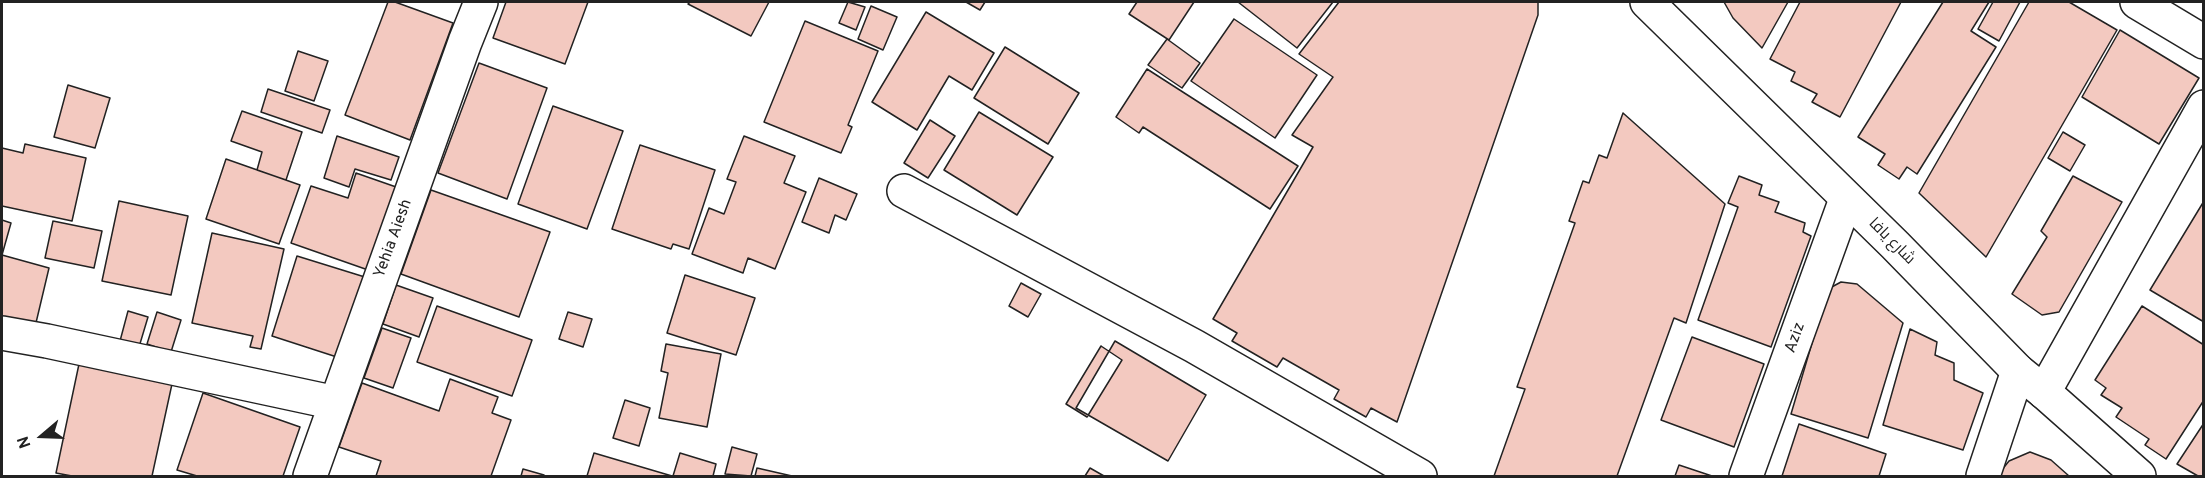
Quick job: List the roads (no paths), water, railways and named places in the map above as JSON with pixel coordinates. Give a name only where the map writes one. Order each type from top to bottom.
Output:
[{"type":"street","name":"Yehia Aiesh","points":[[310,477],[481,2]]},
{"type":"street","name":"شارع يافا","points":[[1647,2],[1894,245],[2018,371],[2139,477]]},
{"type":"street","points":[[2137,2],[2204,42]]},
{"type":"street","points":[[2044,392],[2204,107]]},
{"type":"street","points":[[904,191],[1194,346],[1420,477]]},
{"type":"street","name":"Aziz","points":[[1746,477],[1846,199]]},
{"type":"street","points":[[2,333],[336,403]]},
{"type":"street","points":[[1983,477],[2018,371]]}]
